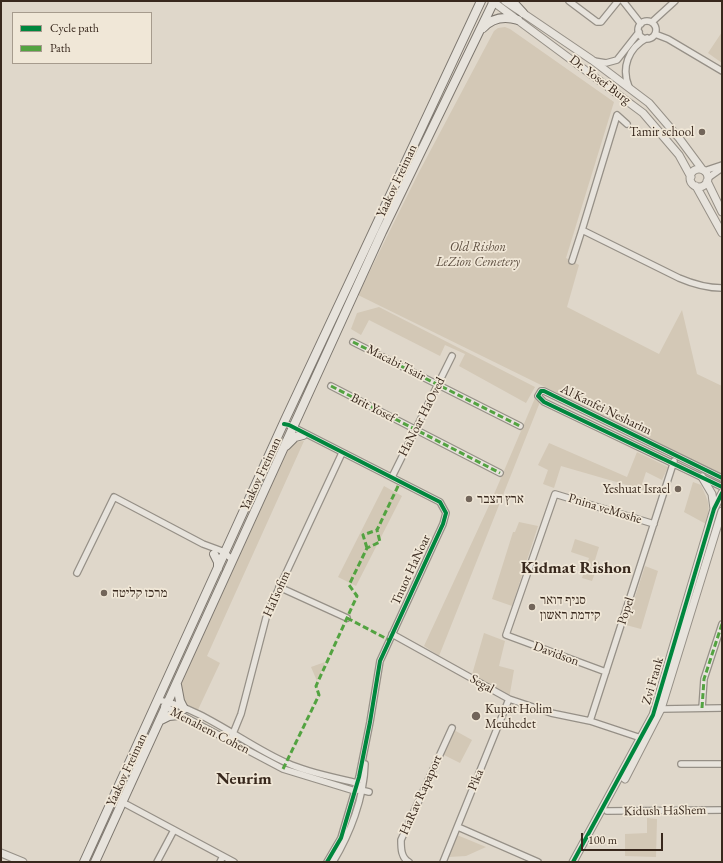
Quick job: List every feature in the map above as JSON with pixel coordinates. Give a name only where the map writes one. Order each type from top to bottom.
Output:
[{"type":"main road","name":"Yaakov Freiman","points":[[83,860],[218,570],[220,554],[230,542],[481,1]]},
{"type":"main road","name":"Yaakov Freiman","points":[[95,862],[168,705],[292,428],[382,232],[493,1]]},
{"type":"main road","points":[[478,33],[486,24],[495,19],[504,17],[521,17],[512,1]]},
{"type":"main road","points":[[284,448],[296,437],[305,435],[298,423],[298,415]]},
{"type":"main road","points":[[161,720],[182,712],[177,684]]},
{"type":"street","name":"Dr. Yosef Burg","points":[[493,1],[592,60],[629,87],[660,114],[705,175],[722,212]]},
{"type":"street","name":"Dr. Yosef Burg","points":[[505,1],[521,17],[643,113],[679,155],[691,177]]},
{"type":"street","points":[[569,1],[597,22],[601,22],[618,1]]},
{"type":"street","points":[[623,1],[641,24]]},
{"type":"street","points":[[652,22],[675,1]]},
{"type":"street","points":[[592,60],[606,63],[618,60],[639,32],[641,24],[645,21],[652,22]]},
{"type":"street","points":[[652,22],[655,26],[655,34]]},
{"type":"street","points":[[639,32],[642,36],[647,38]]},
{"type":"street","points":[[629,87],[625,71],[626,59],[638,43],[655,34],[668,39],[722,71]]},
{"type":"street","points":[[572,261],[617,115],[627,124]]},
{"type":"street","points":[[705,175],[722,166]]},
{"type":"street","points":[[705,175],[694,170],[691,177],[692,182],[696,186],[722,233]]},
{"type":"street","points":[[696,186],[704,185],[705,175]]},
{"type":"street","points":[[582,230],[679,278],[694,284],[712,288],[722,288]]},
{"type":"street","name":"Macabi Tsair","points":[[353,342],[520,426]]},
{"type":"street","name":"HaNoar HaOved","points":[[392,478],[452,356]]},
{"type":"street","name":"Brit Yosef","points":[[331,386],[500,473]]},
{"type":"street","name":"Al Kanfei Nesharim","points":[[722,478],[544,391],[542,391],[538,396],[544,402],[722,487]]},
{"type":"street","name":"Tnuot HaNoar","points":[[284,424],[440,502],[446,513],[443,524],[380,661],[365,753],[355,792],[341,838],[327,862]]},
{"type":"street","name":"HaTsofim","points":[[230,741],[247,695],[260,636],[267,614],[342,453]]},
{"type":"street","name":"Popel","points":[[590,721],[675,456]]},
{"type":"street","points":[[702,477],[712,494],[714,509]]},
{"type":"street","name":"Zvi Frank","points":[[577,862],[607,811],[654,715],[714,509],[722,493]]},
{"type":"street","name":"Pnina veMoshe","points":[[506,635],[555,494],[654,524]]},
{"type":"street","points":[[77,573],[114,497],[233,560]]},
{"type":"street","name":"Zvi Frank","points":[[573,862],[661,709],[722,511]]},
{"type":"street","points":[[279,587],[347,618]]},
{"type":"street","points":[[702,708],[704,679],[722,624]]},
{"type":"street","name":"Segal","points":[[392,634],[509,699],[551,713],[590,721],[643,739]]},
{"type":"street","name":"Davidson","points":[[506,635],[606,672]]},
{"type":"street","name":"Pika","points":[[443,862],[509,699]]},
{"type":"street","name":"Menahem Cohen","points":[[158,700],[232,733],[286,763],[357,783]]},
{"type":"street","points":[[661,709],[722,708]]},
{"type":"street","name":"Menahem Cohen","points":[[182,712],[230,741],[283,769],[355,792]]},
{"type":"street","name":"HaRav Rapaport","points":[[409,862],[405,860],[401,849],[401,840],[452,728]]},
{"type":"street","name":"Tnuot HaNoar","points":[[333,862],[345,841],[361,790],[364,777],[365,753]]},
{"type":"street","points":[[681,764],[722,764]]},
{"type":"street","points":[[357,783],[361,790]]},
{"type":"street","points":[[355,792],[361,790],[369,792]]},
{"type":"street","points":[[122,802],[234,862]]},
{"type":"street","name":"Kidush HaShem","points":[[607,811],[722,810]]},
{"type":"street","points":[[458,826],[538,862]]},
{"type":"street","points":[[157,862],[174,830]]},
{"type":"street","points":[[1,853],[23,862]]},
{"type":"street","points":[[220,862],[223,856]]},
{"type":"green space","name":"Old Rishon LeZion Cemetery","points":[[505,27],[614,102],[566,258],[579,265],[567,307],[659,354],[682,310],[697,374],[722,386],[722,474],[358,295],[418,174],[494,31],[498,28]]},
{"type":"green space","points":[[722,32],[722,63],[708,53]]},
{"type":"green space","points":[[379,307],[535,387],[526,403],[459,366],[465,354],[445,345],[440,356],[369,320],[361,335],[351,329],[357,313]]},
{"type":"green space","points":[[535,398],[540,402],[439,656],[424,646],[492,499]]},
{"type":"green space","points":[[304,441],[207,656],[220,663],[196,714],[169,702],[281,453],[293,442]]},
{"type":"green space","points":[[549,443],[627,477],[637,452],[668,467],[662,480],[646,472],[642,484],[646,486],[644,490],[561,466],[554,488],[543,484],[548,470],[538,465]]},
{"type":"green space","points":[[693,482],[701,485],[707,500],[709,508],[706,524],[684,512]]},
{"type":"green space","points":[[384,486],[402,496],[356,586],[338,577]]},
{"type":"green space","points":[[519,522],[538,526],[512,606],[492,599],[513,532],[515,532]]},
{"type":"green space","points":[[575,539],[599,547],[595,560],[599,562],[592,581],[582,578],[589,558],[571,552]]},
{"type":"green space","points":[[645,566],[658,571],[641,629],[626,625]]},
{"type":"green space","points":[[484,633],[505,641],[499,666],[514,670],[509,699],[471,678]]},
{"type":"green space","points":[[325,662],[317,681],[311,667]]},
{"type":"green space","points":[[454,730],[472,740],[460,763],[442,754]]},
{"type":"green space","points":[[647,818],[657,819],[656,857],[625,856],[625,834],[647,833]]},
{"type":"green space","points":[[457,835],[486,847],[466,856],[448,857]]},
{"type":"marked path","points":[[353,342],[520,426]]},
{"type":"marked path","points":[[331,386],[500,473]]},
{"type":"marked path","points":[[283,769],[319,695],[316,686],[357,596],[349,585],[367,548],[380,542],[377,530],[400,482]]},
{"type":"marked path","points":[[367,548],[363,535],[377,530]]},
{"type":"marked path","points":[[347,618],[389,640]]},
{"type":"marked path","points":[[702,708],[704,679],[722,624]]},
{"type":"cycle path","points":[[722,478],[544,391],[541,391],[538,396],[544,402],[722,487]]},
{"type":"cycle path","points":[[284,424],[289,425],[440,502],[446,513],[443,524],[380,661],[359,777],[341,838],[327,862]]},
{"type":"cycle path","points":[[573,862],[653,715],[714,509],[722,493]]},
{"type":"place","name":"Tamir school","points":[[702,132]]},
{"type":"place","name":"Yeshuat Israel","points":[[678,489]]},
{"type":"place","name":"ארץ הצבר","points":[[469,499]]},
{"type":"place","name":"מרכז קליטה","points":[[104,593]]},
{"type":"place","name":"סניף דואר קידמת ראשון","points":[[532,607]]},
{"type":"place","name":"Kupat Holim Meuhedet","points":[[476,716]]},
{"type":"district","name":"Kidmat Rishon","points":[[576,568]]},
{"type":"district","name":"Neurim","points":[[244,779]]}]
